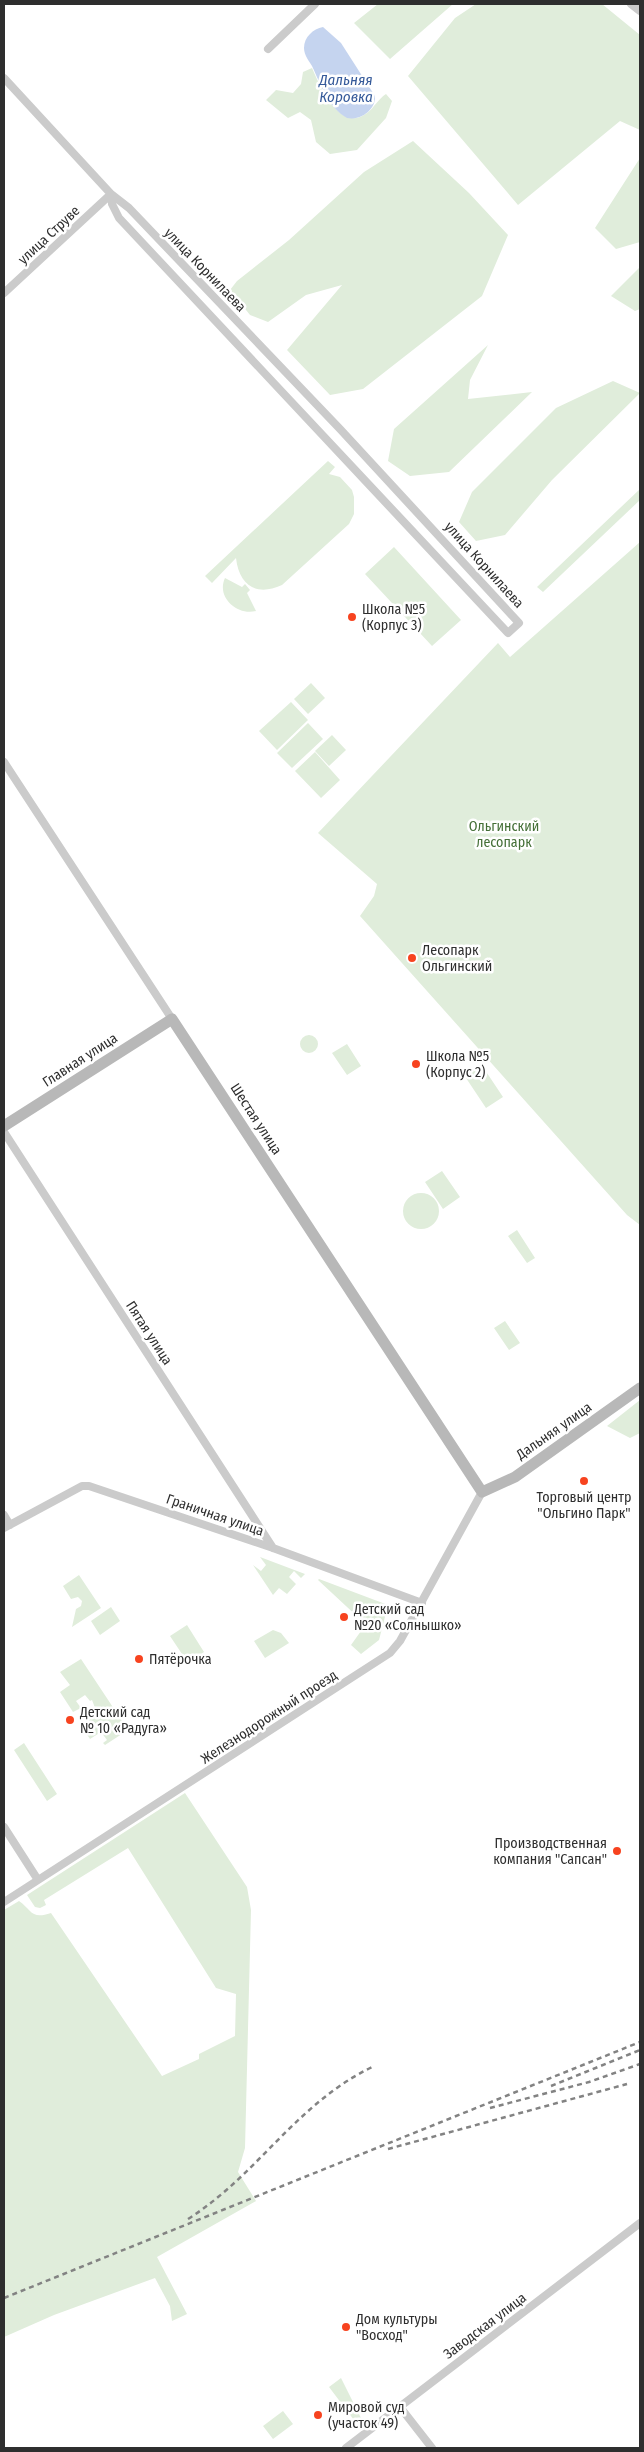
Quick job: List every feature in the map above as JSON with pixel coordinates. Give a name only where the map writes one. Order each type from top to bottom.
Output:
[{"type":"street","points":[[268,49],[315,4]]},
{"type":"street","points":[[631,4],[640,11]]},
{"type":"street","name":"улица Корнилаева","points":[[4,78],[111,194],[129,208],[340,429],[520,623],[508,632],[119,218],[112,204],[111,194]]},
{"type":"street","name":"улица Струве","points":[[4,293],[111,194]]},
{"type":"street","name":"Шестая улица","points":[[4,762],[482,1492]]},
{"type":"street","name":"Главная улица","points":[[4,1126],[172,1019]]},
{"type":"street","name":"Пятая улица","points":[[4,1132],[273,1548]]},
{"type":"street","name":"Дальняя улица","points":[[482,1492],[515,1477],[640,1388]]},
{"type":"street","name":"Граничная улица","points":[[7,1526],[82,1486],[89,1486],[273,1548],[422,1602]]},
{"type":"street","name":"Железнодорожный проезд","points":[[4,1902],[384,1658],[396,1648],[482,1492]]},
{"type":"street","points":[[4,1515],[7,1526]]},
{"type":"street","points":[[4,1827],[38,1880]]},
{"type":"street","name":"Заводская улица","points":[[346,2448],[640,2223]]},
{"type":"street","points":[[400,2407],[432,2448]]},
{"type":"green space","points":[[378,4],[453,4],[390,59],[354,23]]},
{"type":"green space","points":[[476,4],[602,4],[640,35],[640,130],[620,121],[518,205],[408,76],[455,18]]},
{"type":"green space","points":[[312,68],[320,86],[332,105],[340,113],[348,117],[357,118],[367,113],[386,94],[392,101],[386,118],[357,150],[330,154],[316,142],[311,120],[300,112],[288,118],[266,100],[276,90],[293,93],[301,84],[303,72]]},
{"type":"green space","points":[[413,141],[469,193],[508,235],[482,296],[363,389],[330,395],[287,350],[342,285],[306,295],[268,322],[250,315],[230,290],[237,281],[289,240],[364,172]]},
{"type":"green space","points":[[640,158],[640,242],[616,249],[595,228]]},
{"type":"green space","points":[[640,267],[640,309],[635,311],[611,296]]},
{"type":"green space","points":[[488,345],[470,380],[468,399],[532,392],[449,472],[410,476],[388,461],[394,429]]},
{"type":"green space","points":[[613,381],[640,393],[552,480],[505,535],[476,541],[459,522],[472,492],[556,408]]},
{"type":"green space","points":[[328,461],[335,467],[329,474],[340,477],[352,490],[354,514],[349,524],[282,585],[264,590],[250,586],[241,575],[236,558],[212,583],[205,576]]},
{"type":"green space","points":[[640,489],[640,500],[543,592],[537,587]]},
{"type":"green space","name":"Ольгинский лесопарк","points":[[640,542],[640,1225],[627,1215],[360,916],[374,896],[377,884],[318,833],[498,643],[510,657]]},
{"type":"green space","points":[[394,547],[461,620],[432,646],[365,574]]},
{"type":"green space","points":[[225,578],[242,587],[245,584],[250,590],[247,593],[256,611],[242,611],[230,604],[223,592]]},
{"type":"green space","points":[[311,683],[325,698],[308,714],[294,699]]},
{"type":"green space","points":[[291,702],[308,720],[277,750],[259,731]]},
{"type":"green space","points":[[308,723],[323,739],[292,768],[277,753]]},
{"type":"green space","points":[[332,735],[346,750],[329,766],[315,751]]},
{"type":"green space","points":[[315,752],[340,780],[321,798],[295,771]]},
{"type":"green space","points":[[305,1035],[313,1035],[318,1040],[316,1051],[305,1053],[300,1048],[300,1040]]},
{"type":"green space","points":[[347,1044],[361,1066],[347,1075],[332,1053]]},
{"type":"green space","points":[[481,1064],[503,1097],[486,1108],[464,1075]]},
{"type":"green space","points":[[442,1171],[460,1197],[443,1209],[425,1182]]},
{"type":"green space","points":[[421,1193],[428,1194],[434,1198],[438,1204],[438,1218],[434,1224],[428,1228],[421,1229],[414,1228],[408,1224],[404,1218],[403,1211],[404,1204],[408,1198],[414,1194]]},
{"type":"green space","points":[[517,1230],[535,1258],[527,1263],[508,1236]]},
{"type":"green space","points":[[505,1321],[520,1343],[509,1350],[494,1328]]},
{"type":"green space","points":[[640,1400],[640,1433],[630,1438],[607,1426]]},
{"type":"green space","points":[[260,1557],[305,1574],[301,1578],[294,1571],[289,1577],[296,1584],[287,1594],[279,1588],[273,1595],[253,1565],[261,1571],[266,1565]]},
{"type":"green space","points":[[79,1575],[101,1608],[72,1627],[76,1609],[81,1606],[82,1601],[78,1597],[71,1599],[63,1586]]},
{"type":"green space","points":[[319,1579],[388,1605],[379,1640],[361,1654],[351,1645],[361,1631],[361,1620]]},
{"type":"green space","points":[[111,1607],[120,1621],[100,1635],[91,1621]]},
{"type":"green space","points":[[187,1625],[204,1652],[188,1663],[170,1636]]},
{"type":"green space","points":[[273,1630],[281,1633],[289,1643],[265,1658],[254,1641]]},
{"type":"green space","points":[[81,1659],[128,1730],[105,1745],[103,1743],[107,1740],[101,1732],[90,1739],[80,1724],[97,1713],[92,1700],[90,1701],[85,1695],[76,1701],[81,1708],[73,1712],[60,1692],[70,1685],[60,1672]]},
{"type":"green space","points":[[24,1743],[57,1794],[47,1801],[14,1750]]},
{"type":"green space","points":[[185,1793],[247,1887],[251,1910],[245,2148],[238,2172],[256,2201],[157,2257],[187,2314],[172,2321],[170,2306],[155,2278],[54,2315],[4,2337],[4,1910],[19,1901],[36,1915],[51,1913],[162,2076],[199,2059],[199,2054],[235,2036],[236,1994],[216,1988],[128,1848],[44,1900],[46,1905],[40,1908],[35,1907],[27,1895]]},
{"type":"green space","points":[[341,2378],[362,2420],[357,2424],[329,2387]]},
{"type":"green space","points":[[283,2411],[293,2424],[273,2439],[263,2426]]},
{"type":"water","name":"Дальняя Коровка","points":[[323,27],[341,43],[375,96],[373,106],[362,116],[347,118],[335,108],[326,95],[306,55],[304,44],[307,37]]},
{"type":"railway","points":[[4,2298],[640,2042]]},
{"type":"railway","points":[[551,2086],[640,2050]]},
{"type":"railway","points":[[490,2108],[589,2082],[640,2064]]},
{"type":"railway","points":[[188,2219],[236,2181],[299,2119],[322,2100],[346,2082],[374,2066]]},
{"type":"railway","points":[[388,2149],[627,2084]]},
{"type":"place","name":"Школа №5 (Корпус 3)","points":[[352,617]]},
{"type":"place","name":"Лесопарк Ольгинский","points":[[412,958]]},
{"type":"place","name":"Школа №5 (Корпус 2)","points":[[416,1064]]},
{"type":"place","name":"Торговый центр \"Ольгино Парк\"","points":[[584,1481]]},
{"type":"place","name":"Детский сад №20 «Солнышко»","points":[[344,1617]]},
{"type":"place","name":"Пятёрочка","points":[[139,1659]]},
{"type":"place","name":"Детский сад № 10 «Радуга»","points":[[70,1720]]},
{"type":"place","name":"Производственная компания \"Сапсан\"","points":[[617,1851]]},
{"type":"place","name":"Дом культуры \"Восход\"","points":[[346,2327]]},
{"type":"place","name":"Мировой суд (участок 49)","points":[[318,2415]]}]
